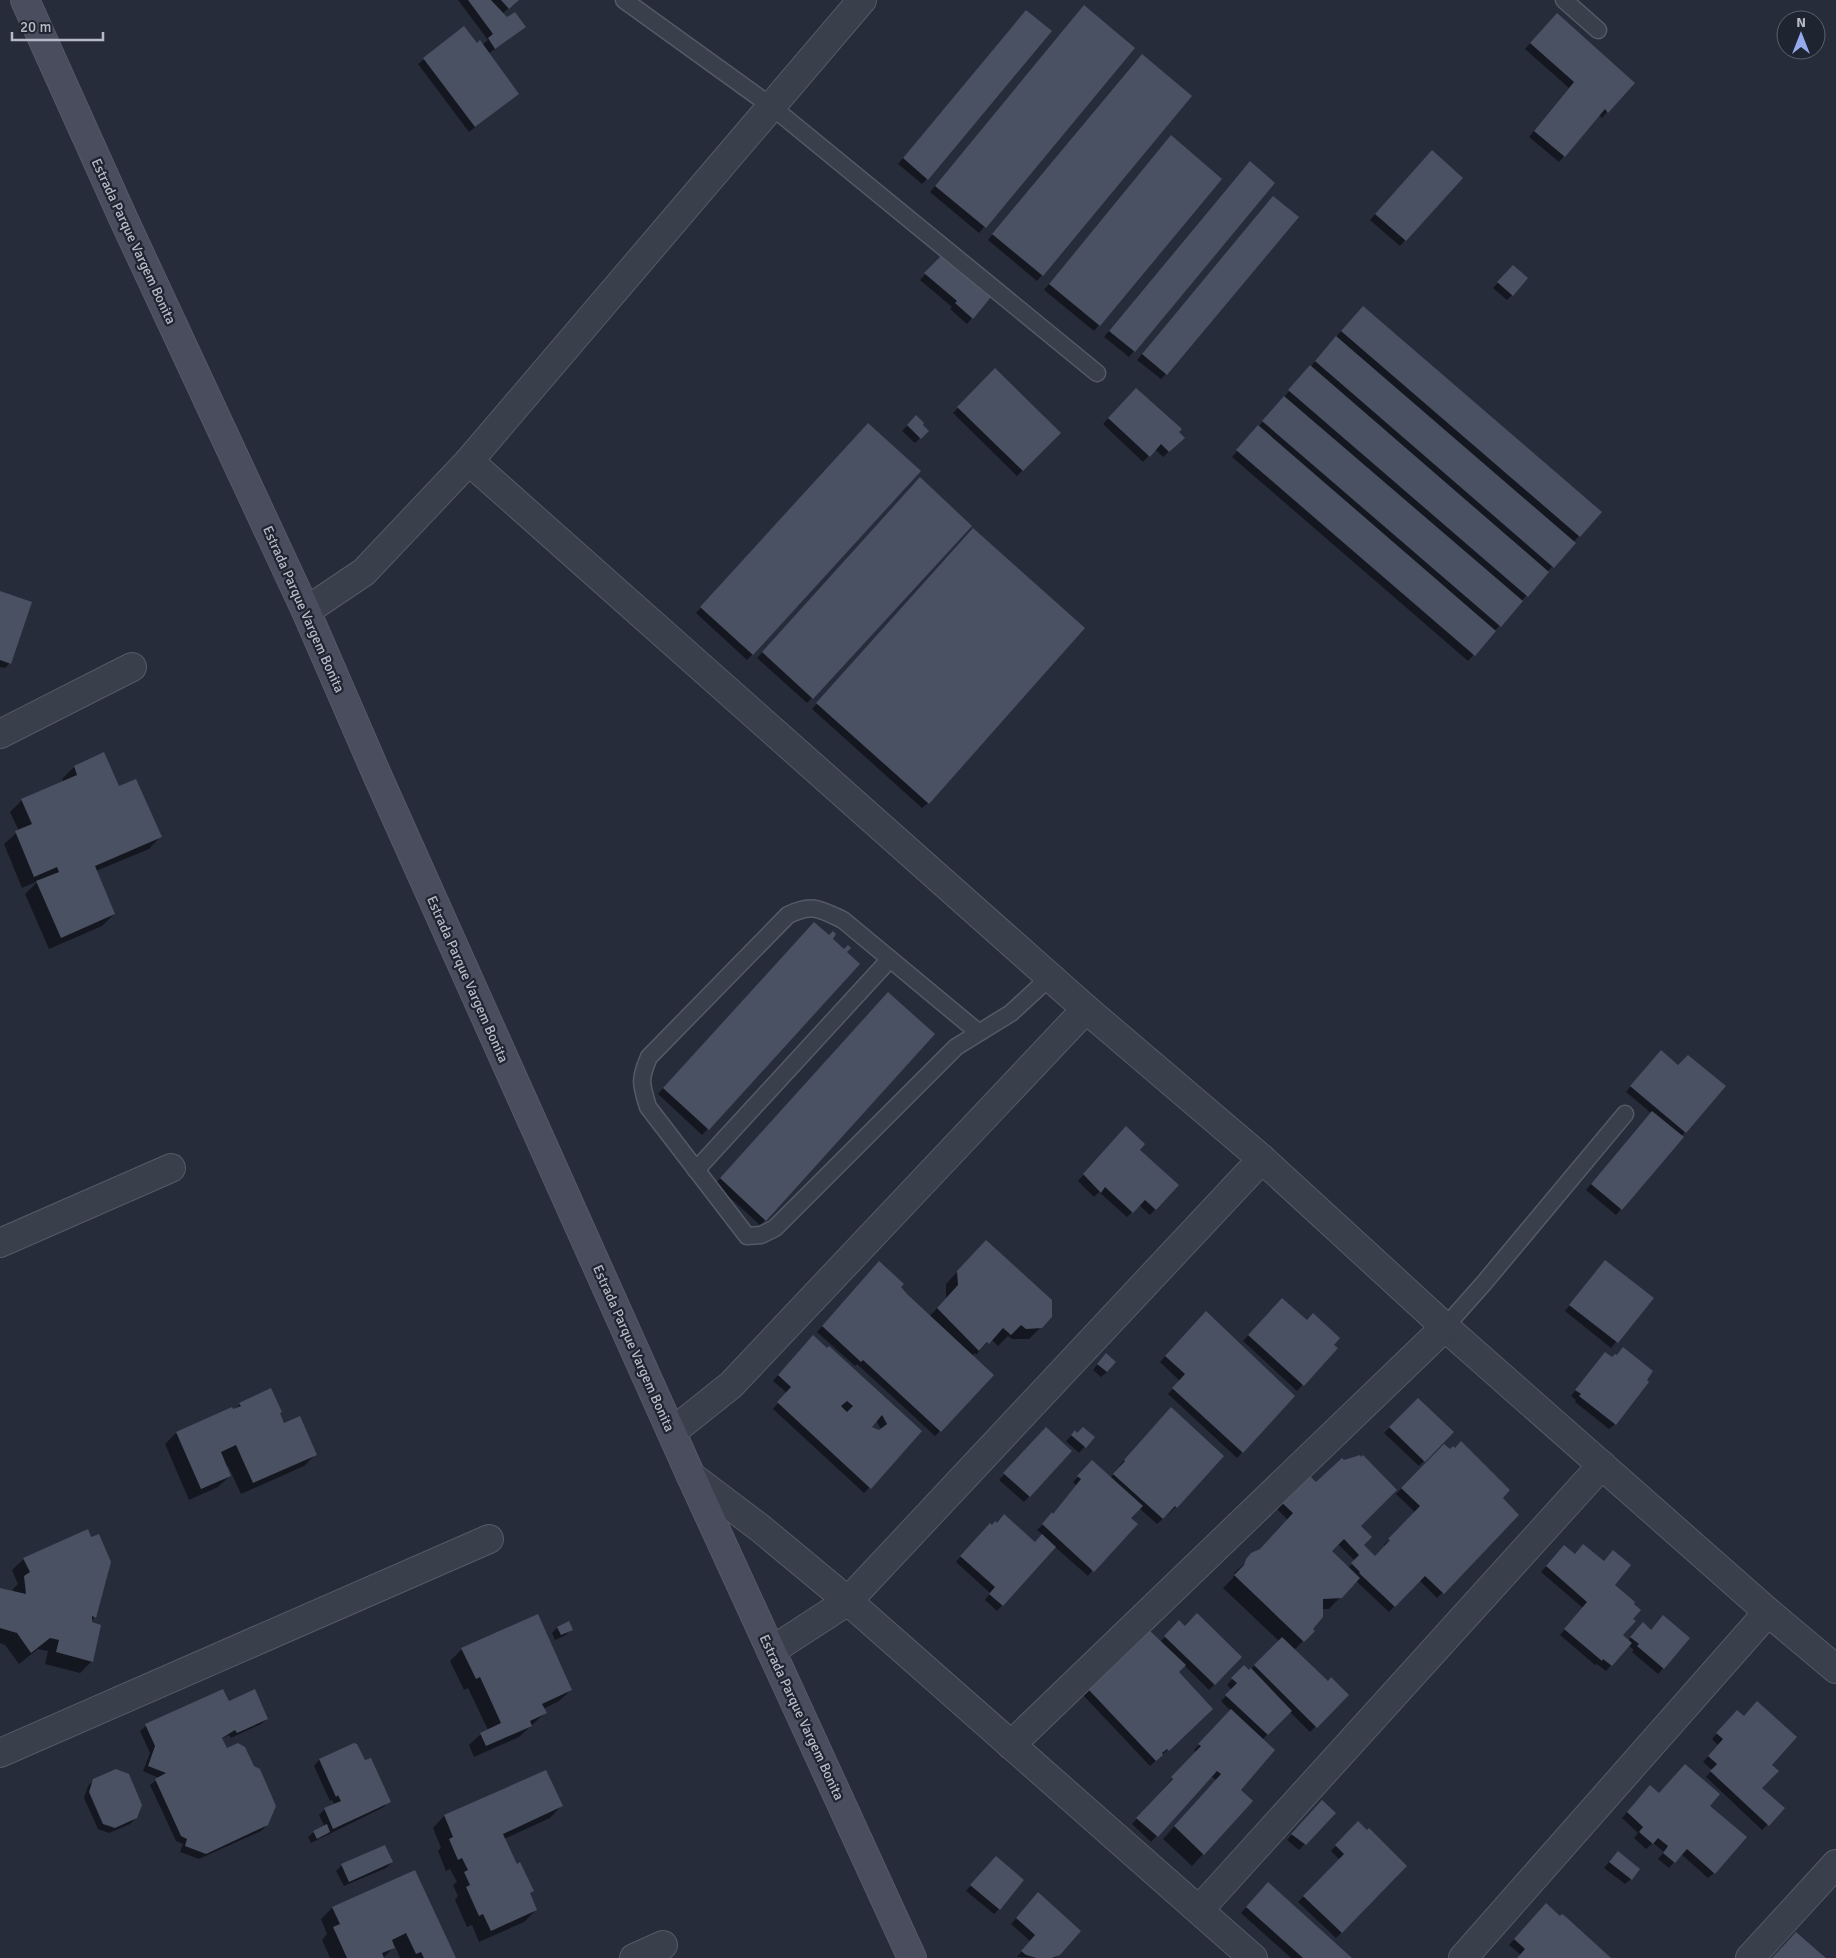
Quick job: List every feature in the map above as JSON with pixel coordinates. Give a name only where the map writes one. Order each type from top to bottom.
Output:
[{"type":"main road","name":"Estrada Parque Vargem Bonita","points":[[25,0],[124,220],[306,611],[691,1476],[912,1958]]},
{"type":"street","points":[[306,611],[364,572],[469,461],[862,0]]},
{"type":"street","points":[[469,461],[1050,977],[1262,1159],[1445,1327],[1768,1612],[1834,1661]]},
{"type":"street","points":[[0,734],[132,667]]},
{"type":"street","points":[[672,1432],[731,1384],[1086,1008]]},
{"type":"street","points":[[771,1651],[848,1601],[1262,1159]]},
{"type":"street","points":[[0,1243],[171,1168]]},
{"type":"street","points":[[1011,1745],[1445,1327]]},
{"type":"street","points":[[1199,1910],[1602,1465]]},
{"type":"street","points":[[691,1476],[760,1528],[848,1601],[1253,1958]]},
{"type":"street","points":[[0,1753],[489,1539]]},
{"type":"street","points":[[1463,1958],[1768,1612]]},
{"type":"street","points":[[1750,1958],[1836,1864]]},
{"type":"street","points":[[634,1958],[663,1945]]},
{"type":"lane","points":[[624,0],[771,106],[1097,373]]},
{"type":"lane","points":[[1564,0],[1598,30]]},
{"type":"lane","points":[[978,1032],[843,920],[821,910],[802,908],[788,915],[649,1057],[642,1074],[643,1090],[648,1108],[747,1236],[761,1235],[775,1228],[956,1047],[1011,1013],[1050,977]]},
{"type":"lane","points":[[696,1170],[890,959]]},
{"type":"lane","points":[[1445,1327],[1625,1114]]},
{"type":"building","points":[[468,0],[491,0],[507,17],[515,12],[526,27],[495,49],[488,38],[493,34]]},
{"type":"building","points":[[501,0],[519,0],[509,9]]},
{"type":"building","points":[[1084,5],[1135,48],[986,228],[935,186]]},
{"type":"building","points":[[1026,10],[1052,31],[928,180],[903,158]]},
{"type":"building","points":[[1557,13],[1635,83],[1608,113],[1605,109],[1565,157],[1534,131],[1574,82],[1530,43]]},
{"type":"building","points":[[464,26],[477,43],[480,40],[519,94],[475,127],[423,58]]},
{"type":"building","points":[[1142,54],[1192,96],[1043,276],[992,234]]},
{"type":"building","points":[[1171,135],[1222,179],[1100,326],[1049,284]]},
{"type":"building","points":[[1432,150],[1463,178],[1406,241],[1375,214]]},
{"type":"building","points":[[1250,161],[1275,183],[1135,352],[1109,331]]},
{"type":"building","points":[[1273,196],[1299,217],[1167,375],[1142,354]]},
{"type":"building","points":[[948,249],[976,274],[971,280],[991,297],[973,319],[955,303],[957,301],[924,273]]},
{"type":"building","points":[[1513,265],[1528,278],[1513,296],[1497,282]]},
{"type":"building","points":[[1363,306],[1602,512],[1580,537],[1341,331]]},
{"type":"building","points":[[1336,336],[1576,543],[1554,568],[1315,361]]},
{"type":"building","points":[[1310,365],[1549,572],[1528,597],[1288,390]]},
{"type":"building","points":[[995,368],[1061,433],[1023,471],[957,407]]},
{"type":"building","points":[[1136,388],[1182,429],[1179,432],[1185,438],[1169,452],[1161,444],[1150,457],[1108,418]]},
{"type":"building","points":[[1284,396],[1523,601],[1501,627],[1262,421]]},
{"type":"building","points":[[916,415],[929,431],[921,439],[907,425]]},
{"type":"building","points":[[868,423],[921,471],[753,655],[700,607]]},
{"type":"building","points":[[1258,425],[1496,631],[1475,656],[1236,450]]},
{"type":"building","points":[[920,477],[972,526],[813,699],[762,652]]},
{"type":"building","points":[[973,528],[1085,628],[929,804],[816,703]]},
{"type":"building","points":[[0,591],[32,602],[11,664],[0,660]]},
{"type":"building","points":[[104,752],[119,786],[136,779],[162,837],[95,866],[115,914],[61,938],[36,881],[59,872],[57,867],[34,877],[15,831],[32,824],[21,799],[77,775],[74,766]]},
{"type":"building","points":[[814,922],[829,935],[833,931],[836,934],[833,939],[844,949],[848,945],[851,948],[847,952],[860,964],[709,1130],[663,1088]]},
{"type":"building","points":[[888,992],[935,1034],[766,1221],[720,1178]]},
{"type":"building","points":[[1661,1050],[1678,1065],[1688,1055],[1726,1086],[1686,1133],[1630,1086]]},
{"type":"building","points":[[1652,1111],[1684,1137],[1622,1210],[1591,1184]]},
{"type":"building","points":[[1126,1126],[1145,1144],[1140,1150],[1179,1185],[1156,1210],[1145,1200],[1133,1213],[1105,1187],[1101,1193],[1083,1174]]},
{"type":"building","points":[[986,1240],[1052,1300],[1052,1317],[1042,1328],[1026,1329],[1021,1325],[1011,1335],[1003,1328],[989,1344],[987,1342],[979,1351],[937,1308],[958,1285],[957,1271]]},
{"type":"building","points":[[1605,1260],[1654,1298],[1618,1343],[1569,1305]]},
{"type":"building","points":[[879,1261],[904,1284],[901,1287],[907,1294],[994,1375],[941,1432],[863,1360],[861,1362],[822,1326]]},
{"type":"building","points":[[1282,1298],[1307,1320],[1313,1313],[1340,1338],[1334,1345],[1338,1348],[1304,1386],[1248,1335]]},
{"type":"building","points":[[1206,1311],[1295,1396],[1243,1453],[1172,1388],[1185,1374],[1165,1356]]},
{"type":"building","points":[[813,1335],[827,1348],[829,1346],[922,1431],[871,1489],[777,1402],[791,1387],[778,1375]],"holes":[[[847,1401],[853,1406],[847,1412],[841,1406]],[[882,1415],[887,1424],[879,1430],[872,1427]]]},
{"type":"building","points":[[1623,1347],[1653,1371],[1647,1380],[1649,1382],[1616,1425],[1579,1396],[1581,1394],[1575,1390],[1605,1352],[1612,1357],[1615,1354],[1617,1355]]},
{"type":"building","points":[[1106,1353],[1116,1362],[1107,1372],[1097,1364]]},
{"type":"building","points":[[271,1388],[282,1412],[280,1413],[284,1423],[300,1416],[317,1455],[253,1483],[236,1445],[221,1452],[231,1476],[201,1489],[176,1432],[232,1407],[233,1409],[241,1406],[239,1403]]},
{"type":"building","points":[[1418,1398],[1454,1432],[1425,1462],[1389,1427]]},
{"type":"building","points":[[1171,1407],[1224,1456],[1177,1508],[1175,1506],[1163,1519],[1113,1474]]},
{"type":"building","points":[[1046,1427],[1072,1451],[1030,1497],[1003,1473]]},
{"type":"building","points":[[1083,1427],[1095,1437],[1086,1448],[1071,1435],[1075,1430],[1077,1433]]},
{"type":"building","points":[[1461,1441],[1510,1490],[1503,1498],[1519,1515],[1444,1594],[1425,1576],[1395,1607],[1351,1563],[1359,1555],[1344,1539],[1332,1551],[1360,1578],[1342,1598],[1323,1599],[1323,1617],[1313,1629],[1315,1631],[1304,1642],[1234,1575],[1244,1565],[1251,1553],[1260,1549],[1293,1513],[1280,1501],[1309,1475],[1316,1482],[1342,1458],[1344,1460],[1360,1455],[1361,1457],[1363,1455],[1397,1490],[1361,1526],[1372,1537],[1364,1545],[1375,1556],[1390,1540],[1388,1539],[1420,1506],[1401,1488],[1444,1444],[1450,1449],[1453,1446],[1455,1448]]},
{"type":"building","points":[[1092,1460],[1143,1506],[1131,1518],[1138,1524],[1094,1572],[1042,1524],[1052,1512],[1053,1514],[1081,1479],[1077,1476]]},
{"type":"building","points":[[1004,1514],[1035,1542],[1042,1534],[1056,1547],[1003,1606],[989,1594],[995,1587],[960,1556],[990,1523],[992,1525],[995,1521],[997,1523]]},
{"type":"building","points":[[88,1529],[91,1537],[99,1534],[111,1562],[96,1618],[92,1616],[92,1622],[101,1625],[93,1662],[56,1652],[59,1640],[50,1638],[31,1653],[17,1633],[0,1628],[0,1588],[26,1594],[24,1576],[30,1572],[23,1558]]},
{"type":"building","points":[[1583,1544],[1604,1561],[1613,1550],[1631,1565],[1615,1585],[1635,1602],[1634,1604],[1641,1610],[1633,1619],[1636,1621],[1623,1635],[1632,1643],[1612,1666],[1603,1659],[1602,1661],[1564,1629],[1587,1602],[1546,1566],[1564,1545],[1575,1554]]},
{"type":"building","points":[[1197,1613],[1242,1657],[1215,1685],[1164,1636],[1179,1620],[1185,1626]]},
{"type":"building","points":[[538,1614],[572,1690],[542,1704],[547,1713],[530,1721],[532,1726],[486,1746],[480,1733],[501,1723],[480,1677],[476,1679],[461,1648]]},
{"type":"building","points":[[1663,1615],[1690,1638],[1664,1669],[1637,1646],[1639,1644],[1630,1637],[1643,1622],[1651,1630]]},
{"type":"building","points":[[569,1621],[573,1630],[561,1635],[557,1627]]},
{"type":"building","points":[[1149,1630],[1186,1665],[1179,1672],[1213,1709],[1169,1751],[1167,1749],[1162,1753],[1163,1755],[1156,1761],[1088,1689]]},
{"type":"building","points":[[1282,1637],[1328,1681],[1331,1677],[1349,1695],[1317,1728],[1254,1665]]},
{"type":"building","points":[[1244,1665],[1249,1670],[1251,1668],[1292,1711],[1268,1735],[1225,1695],[1237,1683],[1231,1678]]},
{"type":"building","points":[[223,1689],[229,1701],[255,1689],[268,1719],[237,1733],[235,1730],[222,1738],[227,1748],[238,1743],[245,1747],[254,1766],[260,1769],[276,1806],[268,1825],[206,1854],[185,1846],[187,1839],[181,1836],[155,1779],[166,1773],[148,1766],[155,1746],[145,1724]]},
{"type":"building","points":[[1757,1701],[1797,1737],[1772,1765],[1779,1771],[1762,1788],[1785,1808],[1769,1826],[1710,1771],[1717,1764],[1708,1756],[1723,1739],[1716,1733],[1737,1710],[1744,1716]]},
{"type":"building","points":[[1231,1709],[1275,1750],[1241,1790],[1253,1801],[1204,1855],[1174,1826],[1221,1774],[1217,1771],[1158,1837],[1136,1818],[1173,1779],[1171,1777],[1201,1746],[1198,1744]]},
{"type":"building","points":[[354,1743],[357,1744],[365,1760],[371,1758],[391,1802],[333,1829],[324,1808],[341,1801],[338,1795],[336,1797],[319,1759]]},
{"type":"building","points":[[1685,1764],[1720,1794],[1710,1806],[1747,1837],[1715,1874],[1687,1849],[1675,1863],[1663,1853],[1668,1846],[1658,1838],[1653,1844],[1639,1832],[1643,1827],[1627,1812],[1650,1785],[1659,1793]]},
{"type":"building","points":[[116,1769],[129,1774],[142,1805],[137,1818],[115,1828],[103,1824],[89,1792],[93,1779]]},
{"type":"building","points":[[546,1770],[563,1806],[503,1834],[517,1864],[520,1862],[534,1891],[530,1893],[537,1910],[491,1931],[483,1914],[479,1916],[466,1887],[470,1885],[464,1872],[468,1870],[462,1858],[458,1860],[449,1839],[453,1837],[444,1815]]},
{"type":"building","points":[[1322,1800],[1336,1813],[1306,1845],[1291,1834]]},
{"type":"building","points":[[1358,1821],[1367,1830],[1369,1828],[1407,1866],[1342,1933],[1303,1896],[1344,1854],[1335,1845]]},
{"type":"building","points":[[327,1824],[330,1832],[317,1839],[313,1831]]},
{"type":"building","points":[[385,1845],[393,1862],[349,1882],[341,1864]]},
{"type":"building","points":[[1618,1851],[1640,1869],[1632,1880],[1609,1862]]},
{"type":"building","points":[[996,1856],[1024,1880],[1000,1910],[970,1885]]},
{"type":"building","points":[[415,1870],[456,1958],[424,1958],[421,1952],[416,1954],[406,1933],[392,1940],[395,1948],[382,1953],[384,1958],[347,1958],[333,1927],[340,1924],[332,1907]]},
{"type":"building","points":[[1268,1882],[1352,1958],[1303,1958],[1246,1907]]},
{"type":"building","points":[[1038,1892],[1081,1931],[1060,1955],[1052,1958],[1037,1958],[1026,1955],[1021,1951],[1035,1935],[1016,1918]]},
{"type":"building","points":[[1546,1903],[1560,1916],[1562,1914],[1566,1917],[1611,1958],[1517,1958],[1525,1949],[1514,1939]]},
{"type":"building","points":[[1796,1932],[1820,1953],[1826,1958],[1772,1958]]}]
